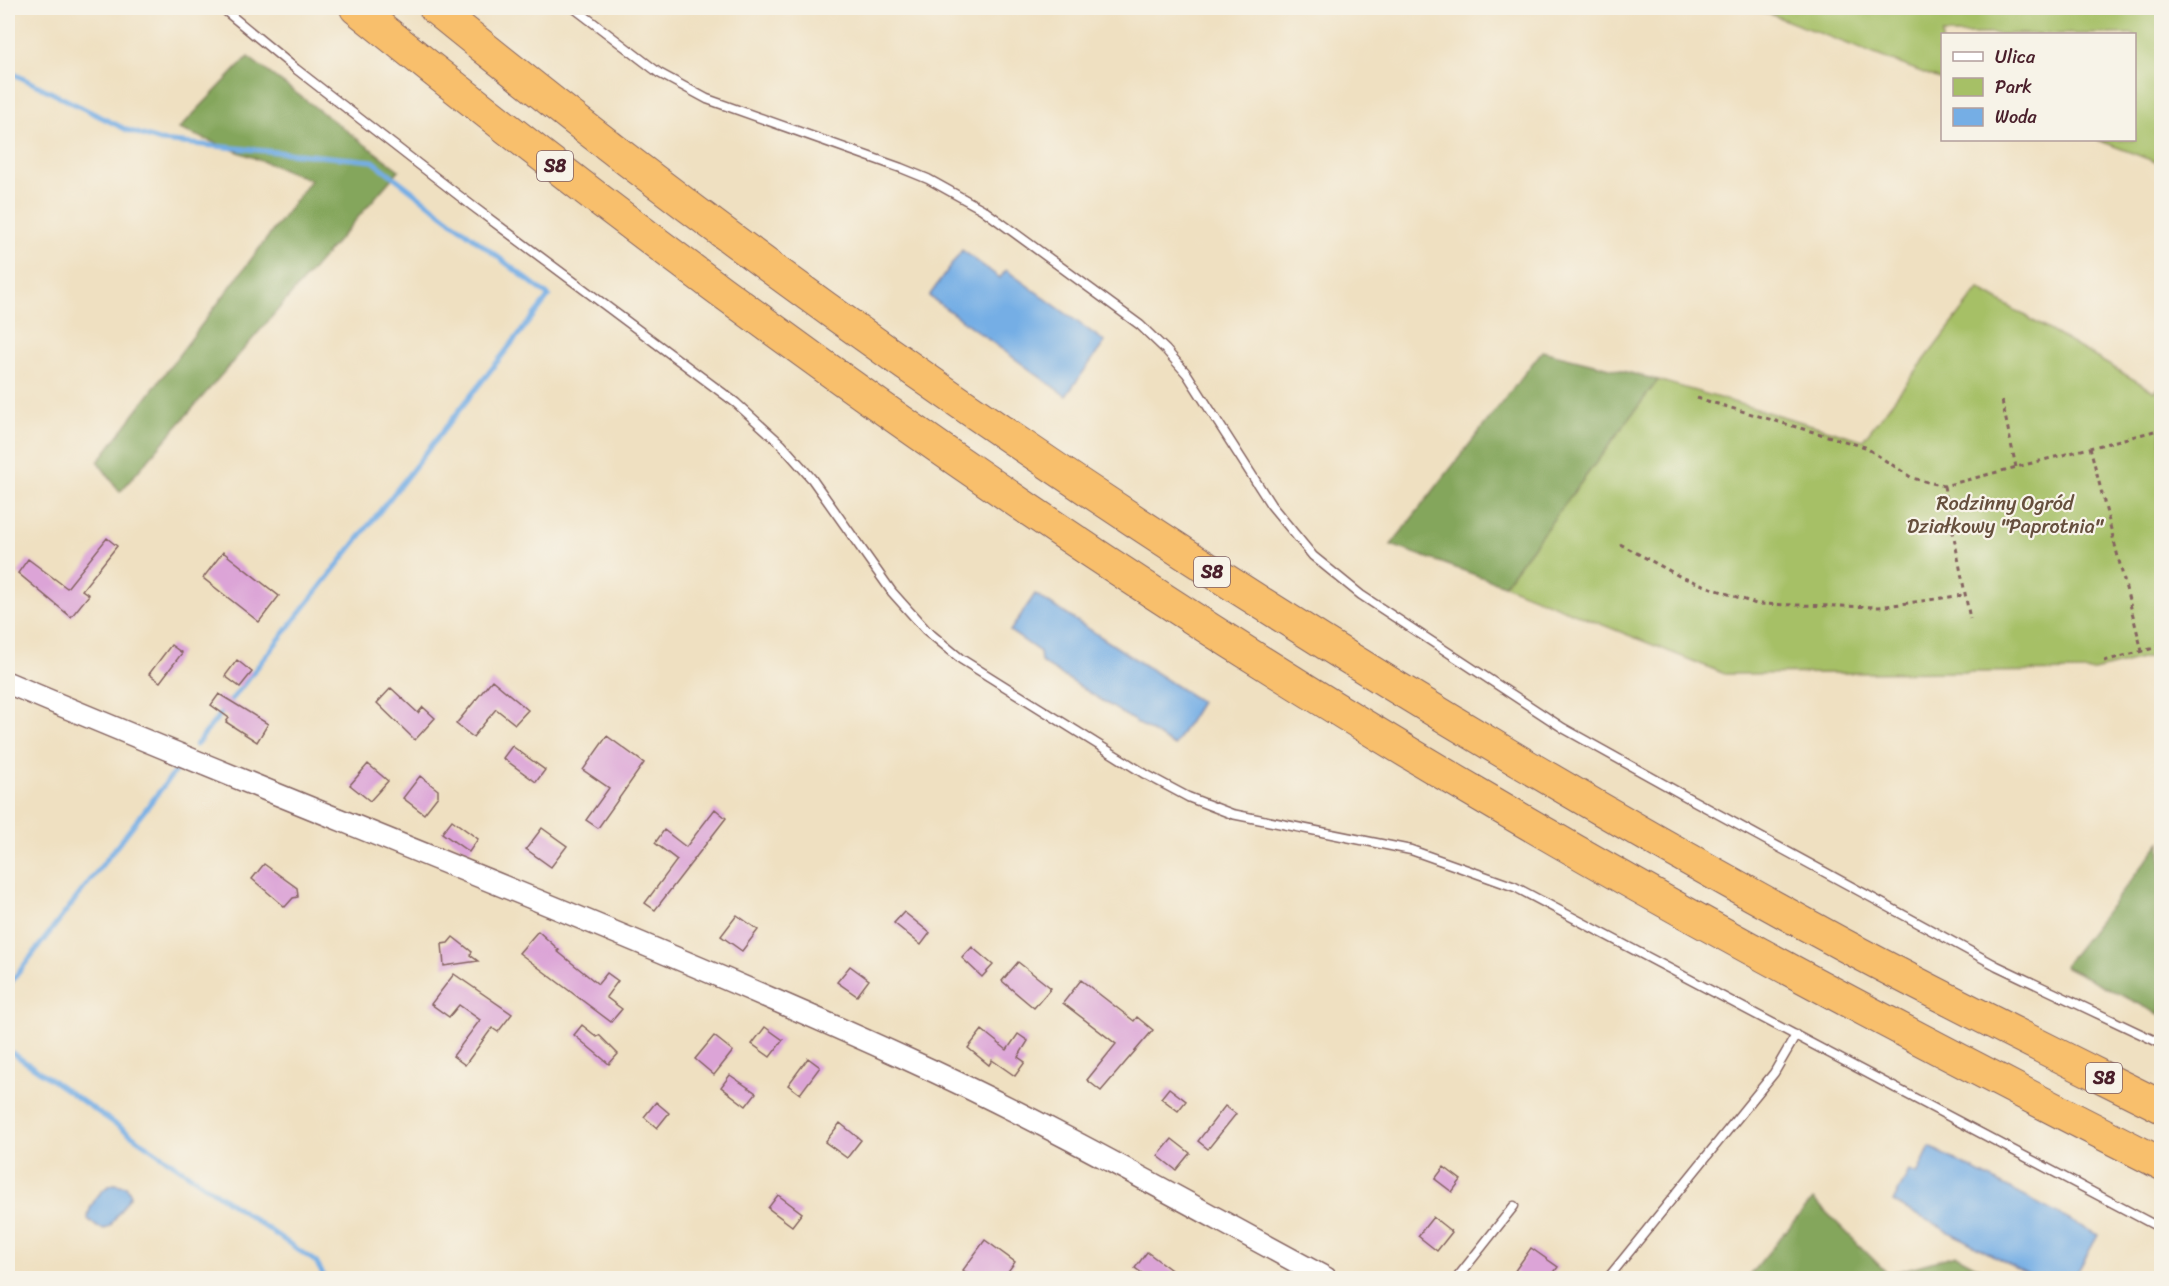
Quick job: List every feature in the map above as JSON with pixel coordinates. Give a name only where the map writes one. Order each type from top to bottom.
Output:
[{"type":"highway","name":"S8","points":[[356,8],[540,154],[758,320],[995,488],[1225,639],[1473,792],[1708,926],[1972,1068],[2162,1164]]},
{"type":"highway","name":"S8","points":[[435,8],[629,162],[789,282],[954,400],[1140,526],[1377,676],[1619,819],[1839,943],[2162,1107]]},
{"type":"street","points":[[8,683],[585,920],[911,1061],[1017,1113],[1326,1278]]},
{"type":"lane","points":[[222,8],[296,69],[471,205],[736,403],[781,444],[812,479],[892,592],[926,630],[961,659],[1145,774],[1188,797],[1232,814],[1411,850],[1515,887],[2162,1229]]},
{"type":"lane","points":[[574,8],[659,73],[707,99],[901,168],[965,199],[1130,318],[1166,350],[1187,374],[1271,505],[1313,556],[1344,582],[1416,634],[1563,728],[1685,796],[1989,962],[2162,1044]]},
{"type":"lane","points":[[1608,1278],[1774,1073],[1796,1035]]},
{"type":"lane","points":[[1457,1278],[1514,1206]]},
{"type":"path","points":[[1697,398],[1865,447],[1912,478],[1944,486],[2162,429]]},
{"type":"path","points":[[2002,401],[2016,467]]},
{"type":"path","points":[[2090,447],[2142,651]]},
{"type":"path","points":[[1944,486],[1970,619]]},
{"type":"path","points":[[1620,544],[1681,577],[1756,604],[1879,607],[1964,595]]},
{"type":"path","points":[[2104,661],[2162,646]]},
{"type":"green space","points":[[1754,8],[2161,8],[2161,164],[2101,141],[2136,141],[2136,33],[1941,33],[1941,80]]},
{"type":"green space","points":[[248,57],[399,170],[120,492],[98,462],[311,180],[179,129]]},
{"type":"green space","name":"Rodzinny Ogród Działkowy \"Paprotnia\"","points":[[1979,289],[2155,392],[2161,385],[2161,654],[2094,671],[1725,674],[1504,585],[1658,380],[1863,440]]},
{"type":"green space","points":[[1542,351],[1658,380],[1504,585],[1391,545]]},
{"type":"green space","points":[[2161,842],[2161,1015],[2064,966]]},
{"type":"green space","points":[[1813,1199],[1888,1274],[1956,1255],[1998,1278],[1747,1278]]},
{"type":"water","points":[[962,250],[1000,278],[1006,270],[1105,342],[1066,396],[929,296]]},
{"type":"water","points":[[1035,594],[1201,702],[1174,746],[1041,662],[1040,652],[1010,631]]},
{"type":"water","points":[[1930,1147],[2098,1235],[2074,1278],[2035,1278],[1893,1202],[1909,1171],[1917,1174]]},
{"type":"water","points":[[114,1184],[126,1186],[131,1195],[110,1226],[105,1229],[97,1227],[88,1219],[90,1209],[100,1193]]},
{"type":"building","points":[[107,538],[117,546],[82,590],[89,595],[71,617],[18,573],[28,559],[67,588]]},
{"type":"building","points":[[223,552],[279,596],[259,622],[203,578]]},
{"type":"building","points":[[171,645],[182,653],[160,682],[149,674]]},
{"type":"building","points":[[237,660],[252,672],[240,687],[225,676]]},
{"type":"building","points":[[492,680],[528,710],[515,724],[496,709],[473,737],[456,724]]},
{"type":"building","points":[[391,688],[418,713],[423,707],[435,718],[415,740],[377,703]]},
{"type":"building","points":[[219,694],[268,724],[257,742],[226,722],[229,718],[211,705]]},
{"type":"building","points":[[607,736],[644,763],[598,828],[586,820],[609,788],[583,770]]},
{"type":"building","points":[[512,746],[545,770],[536,782],[503,758]]},
{"type":"building","points":[[368,764],[388,781],[370,801],[350,785]]},
{"type":"building","points":[[420,776],[438,790],[438,796],[424,814],[403,798]]},
{"type":"building","points":[[715,809],[726,818],[655,910],[645,903],[677,860],[655,843],[664,830],[686,847]]},
{"type":"building","points":[[452,820],[478,839],[469,852],[442,833]]},
{"type":"building","points":[[542,828],[567,846],[551,867],[526,849]]},
{"type":"building","points":[[264,864],[297,888],[298,897],[293,898],[285,907],[252,879]]},
{"type":"building","points":[[904,912],[930,933],[921,945],[894,923]]},
{"type":"building","points":[[737,915],[758,930],[742,951],[721,936]]},
{"type":"building","points":[[538,931],[559,950],[557,951],[598,984],[607,973],[618,981],[606,997],[622,1009],[611,1022],[519,953]]},
{"type":"building","points":[[453,937],[472,952],[470,955],[478,961],[444,966],[442,944],[448,943]]},
{"type":"building","points":[[972,947],[993,965],[982,977],[962,958]]},
{"type":"building","points":[[1018,962],[1051,988],[1034,1008],[1002,981]]},
{"type":"building","points":[[850,966],[869,980],[857,996],[837,982]]},
{"type":"building","points":[[454,974],[512,1014],[498,1032],[492,1028],[465,1065],[453,1056],[480,1020],[459,1005],[449,1017],[431,1004]]},
{"type":"building","points":[[1081,980],[1134,1021],[1137,1017],[1153,1030],[1101,1091],[1087,1080],[1116,1044],[1063,1003]]},
{"type":"building","points":[[582,1025],[597,1037],[599,1035],[618,1054],[609,1064],[574,1035]]},
{"type":"building","points":[[765,1027],[783,1040],[770,1057],[752,1044]]},
{"type":"building","points":[[982,1030],[1007,1050],[1018,1034],[1028,1041],[1018,1057],[1025,1062],[1015,1076],[992,1060],[989,1065],[968,1048]]},
{"type":"building","points":[[714,1036],[733,1051],[714,1075],[695,1059]]},
{"type":"building","points":[[808,1058],[820,1067],[800,1094],[788,1085]]},
{"type":"building","points":[[730,1075],[756,1093],[746,1106],[721,1087]]},
{"type":"building","points":[[1169,1088],[1186,1101],[1178,1111],[1161,1098]]},
{"type":"building","points":[[656,1102],[669,1113],[657,1128],[644,1117]]},
{"type":"building","points":[[1225,1106],[1236,1114],[1208,1149],[1198,1141]]},
{"type":"building","points":[[840,1123],[861,1140],[847,1158],[825,1142]]},
{"type":"building","points":[[1172,1139],[1190,1153],[1176,1170],[1158,1156]]},
{"type":"building","points":[[1444,1167],[1461,1180],[1452,1192],[1435,1179]]},
{"type":"building","points":[[778,1195],[802,1213],[792,1226],[768,1208]]},
{"type":"building","points":[[1433,1217],[1452,1232],[1437,1251],[1418,1236]]},
{"type":"building","points":[[985,1240],[1015,1262],[1003,1278],[974,1278],[963,1270]]},
{"type":"building","points":[[1531,1248],[1558,1267],[1550,1278],[1524,1278],[1514,1272]]},
{"type":"building","points":[[1147,1252],[1182,1278],[1149,1278],[1135,1268]]},
{"type":"waterway","points":[[8,71],[127,130],[161,141],[373,161],[549,296],[196,745]]},
{"type":"waterway","points":[[8,986],[176,770]]},
{"type":"waterway","points":[[8,1050],[316,1262],[325,1278]]}]
